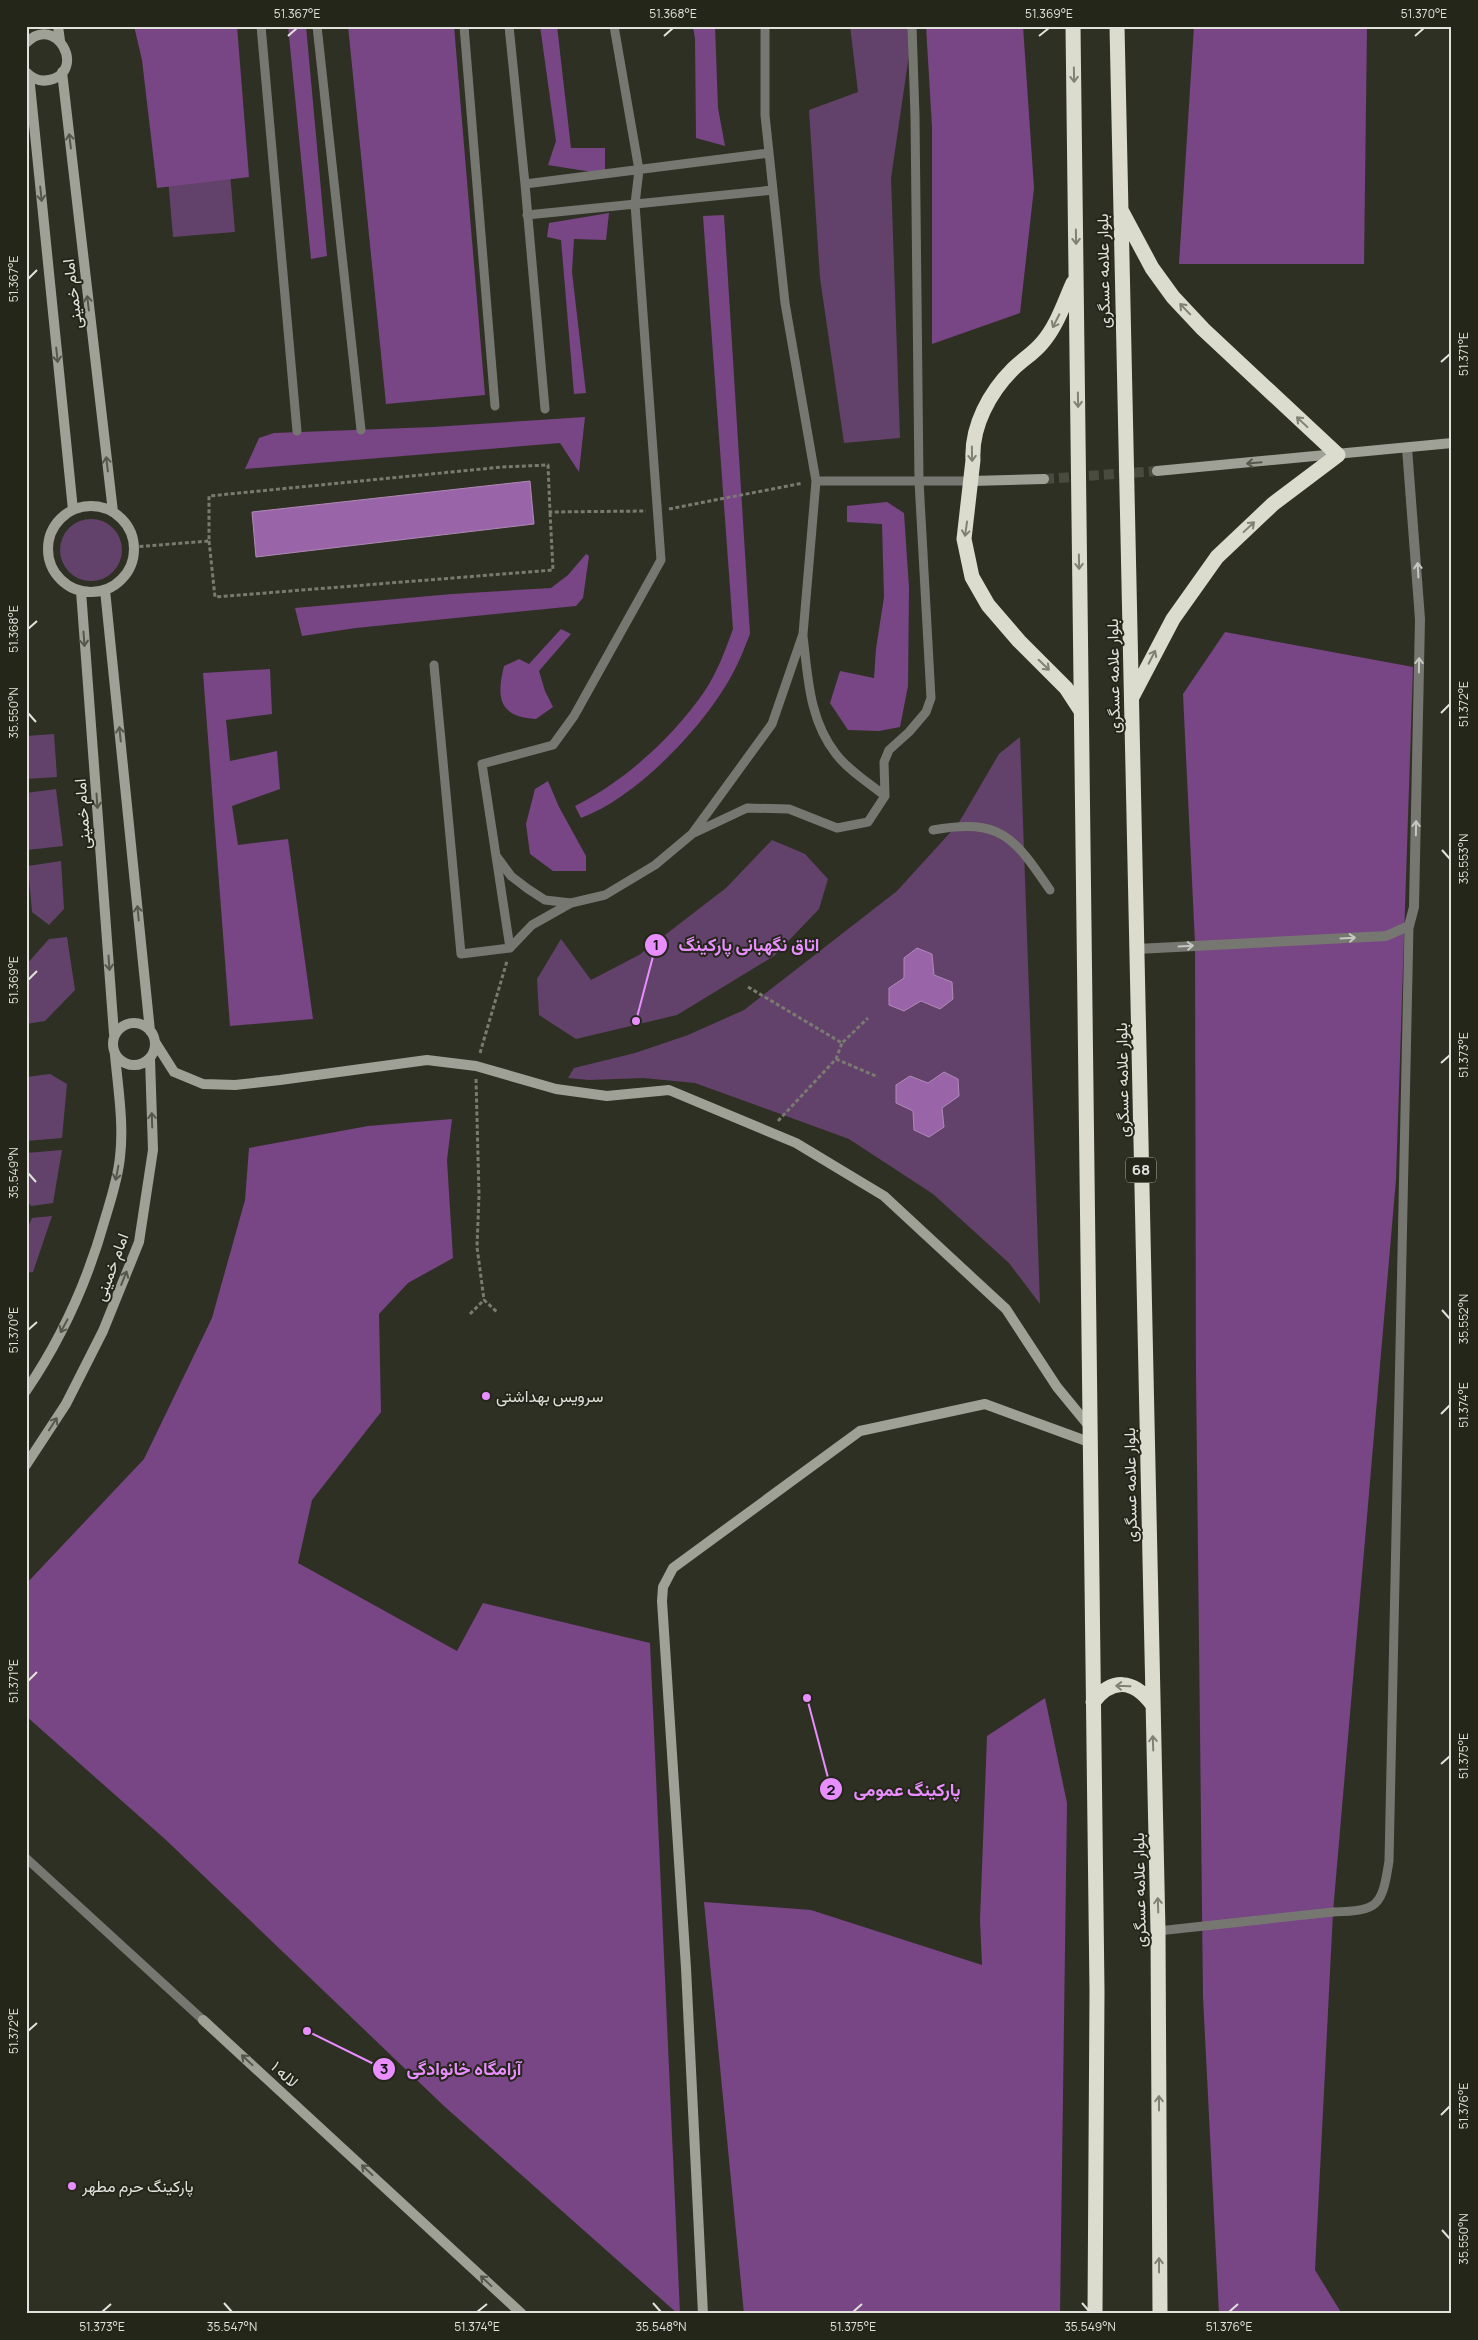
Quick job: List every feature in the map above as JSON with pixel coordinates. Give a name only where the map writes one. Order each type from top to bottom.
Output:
[{"type":"highway","name":"بلوار علامه عسگری","points":[[1073,26],[1097,1991],[1095,2314]]},
{"type":"highway","name":"بلوار علامه عسگری","points":[[1117,26],[1158,1931],[1160,2314]]},
{"type":"highway","points":[[1120,207],[1152,268],[1173,297],[1236,360],[1338,455],[1273,504],[1217,557],[1173,619],[1131,700]]},
{"type":"highway","points":[[1076,277],[1055,324],[1043,343],[1014,369],[984,408],[972,447],[971,481],[964,540],[972,577],[988,605],[1019,641],[1066,688],[1081,711]]},
{"type":"highway","points":[[1092,1702],[1102,1691],[1115,1685],[1130,1686],[1143,1692],[1152,1704]]},
{"type":"street","points":[[58,26],[60,41]]},
{"type":"street","points":[[27,40],[40,35],[48,35],[60,41]]},
{"type":"street","name":"امام خمینی","points":[[60,41],[67,53],[65,67],[62,72],[113,512]]},
{"type":"street","points":[[28,74],[42,81],[56,77],[62,72]]},
{"type":"street","name":"امام خمینی","points":[[28,74],[73,510]]},
{"type":"street","points":[[1157,471],[1452,444]]},
{"type":"street","points":[[1137,949],[1386,936],[1409,926],[1414,907],[1420,619],[1417,553],[1407,448]]},
{"type":"street","points":[[971,481],[1044,479]]},
{"type":"street","points":[[86,506],[100,507],[113,512],[127,527],[133,546],[132,560],[127,573],[117,583],[105,590],[81,591],[68,586],[58,577],[51,566],[48,553],[49,540],[54,528],[62,517],[73,510],[86,506]]},
{"type":"street","points":[[105,590],[150,1031],[174,1072],[203,1084],[236,1085],[427,1060],[476,1066],[556,1089],[607,1096],[669,1090],[796,1144],[884,1196],[1006,1309],[1057,1387],[1089,1426]]},
{"type":"street","name":"امام خمینی","points":[[81,591],[114,1034]]},
{"type":"street","points":[[150,1031],[145,1026],[131,1022],[124,1025],[114,1034],[112,1041],[115,1054],[119,1060],[131,1065],[138,1065],[150,1059],[155,1048],[155,1042]]},
{"type":"street","name":"امام خمینی","points":[[26,1391],[42,1368],[78,1298],[98,1245],[114,1188],[121,1156],[120,1109],[115,1054]]},
{"type":"street","name":"امام خمینی","points":[[26,1465],[66,1404],[95,1347],[139,1242],[153,1150],[150,1059]]},
{"type":"street","points":[[703,2314],[686,1968],[662,1601],[663,1587],[673,1568],[860,1432],[986,1404],[1089,1442]]},
{"type":"street","name":"لاله ۱","points":[[204,2020],[522,2314]]},
{"type":"lane","points":[[261,26],[297,431]]},
{"type":"lane","points":[[317,26],[361,430]]},
{"type":"lane","points":[[464,26],[495,406]]},
{"type":"lane","points":[[509,26],[545,409]]},
{"type":"lane","points":[[510,948],[482,764],[553,745],[574,716],[661,560],[635,204],[639,170],[614,26]]},
{"type":"lane","points":[[765,26],[765,115],[773,190],[786,303],[816,481],[803,634],[811,698],[819,726],[836,754],[850,769],[885,796]]},
{"type":"lane","points":[[692,834],[747,808],[789,809],[837,828],[868,822],[885,796],[884,762],[889,750],[909,732],[926,712],[931,698],[919,481],[915,116],[912,26]]},
{"type":"lane","points":[[525,184],[769,154]]},
{"type":"lane","points":[[526,215],[773,190]]},
{"type":"lane","points":[[816,481],[971,481]]},
{"type":"lane","points":[[434,666],[461,954],[510,948],[532,925],[571,903],[605,895],[655,866],[692,834],[772,724],[803,634]]},
{"type":"lane","points":[[933,830],[972,825],[994,830],[1010,839],[1025,854],[1050,890]]},
{"type":"lane","points":[[497,857],[511,876],[528,890],[545,900],[571,903]]},
{"type":"lane","points":[[1158,1931],[1333,1912],[1357,1912],[1372,1907],[1380,1900],[1384,1889],[1389,1861],[1409,926]]},
{"type":"lane","name":"لاله ۱","points":[[26,1858],[204,2020]]},
{"type":"path","points":[[548,465],[550,512],[553,570],[215,597],[209,541],[209,496],[502,467],[548,465]]},
{"type":"path","points":[[550,512],[657,511],[816,481]]},
{"type":"path","points":[[133,546],[209,541]]},
{"type":"path","points":[[497,1312],[484,1300],[478,1247],[479,1195],[476,1066],[510,948]]},
{"type":"path","points":[[748,987],[842,1043]]},
{"type":"path","points":[[768,1132],[836,1059],[842,1043],[868,1018]]},
{"type":"path","points":[[836,1059],[878,1077]]},
{"type":"path","points":[[470,1314],[484,1300]]},
{"type":"shaded area","points":[[134,26],[237,26],[249,177],[157,188],[142,60]]},
{"type":"shaded area","points":[[288,26],[306,26],[327,256],[311,259]]},
{"type":"shaded area","points":[[348,26],[454,26],[485,395],[386,404]]},
{"type":"shaded area","points":[[540,26],[557,26],[571,148],[605,148],[605,174],[548,165],[556,141]]},
{"type":"shaded area","points":[[693,26],[715,26],[718,108],[725,146],[696,138],[695,39]]},
{"type":"shaded area","points":[[850,26],[908,26],[910,48],[891,178],[900,438],[844,443],[820,278],[809,110],[858,92]]},
{"type":"shaded area","points":[[926,26],[1023,26],[1034,188],[1020,313],[932,344],[932,127]]},
{"type":"shaded area","points":[[1194,26],[1367,26],[1364,264],[1179,264]]},
{"type":"shaded area","points":[[227,138],[235,232],[173,237],[168,178]]},
{"type":"shaded area","points":[[609,213],[606,240],[574,239],[572,272],[586,393],[574,394],[561,240],[547,237],[549,223]]},
{"type":"shaded area","points":[[724,215],[750,634],[737,665],[723,690],[708,712],[669,756],[648,776],[625,793],[603,808],[581,818],[575,806],[612,784],[646,757],[691,709],[713,677],[733,629],[703,216]]},
{"type":"shaded area","points":[[585,417],[579,472],[560,443],[245,469],[259,438],[274,433],[433,427]]},
{"type":"shaded area","points":[[530,481],[534,524],[256,557],[252,512]]},
{"type":"shaded area","points":[[887,502],[904,513],[909,588],[908,686],[900,727],[879,731],[848,730],[830,703],[840,671],[874,678],[876,649],[884,597],[882,524],[847,522],[847,506]]},
{"type":"shaded area","points":[[91,519],[103,521],[113,528],[120,538],[122,550],[120,562],[113,572],[103,579],[91,581],[79,579],[69,572],[62,562],[60,550],[62,538],[69,528],[79,521]]},
{"type":"shaded area","points":[[586,554],[589,556],[583,598],[576,606],[356,628],[302,636],[295,608],[452,594],[551,588],[568,575]]},
{"type":"shaded area","points":[[561,629],[571,634],[539,671],[545,691],[553,707],[536,719],[514,714],[503,704],[501,696],[500,688],[504,666],[519,659],[529,664]]},
{"type":"shaded area","points":[[1225,632],[1413,667],[1396,1179],[1333,1912],[1315,2270],[1342,2314],[1219,2314],[1203,1997],[1196,1375],[1195,943],[1183,694]]},
{"type":"shaded area","points":[[270,669],[272,714],[226,720],[230,761],[277,751],[280,789],[232,806],[238,845],[288,839],[313,1019],[230,1026],[203,673]]},
{"type":"shaded area","points":[[54,734],[57,777],[26,779],[26,736]]},
{"type":"shaded area","points":[[1020,737],[1040,1304],[1009,1263],[933,1194],[849,1139],[695,1083],[643,1078],[589,1080],[568,1078],[574,1068],[635,1053],[688,1035],[744,1010],[897,891],[958,824],[999,754]],"holes":[[[904,978],[940,1009],[921,1001],[904,1011],[889,988]]]},
{"type":"shaded area","points":[[548,781],[559,807],[586,856],[586,871],[553,871],[530,854],[526,824],[535,789]]},
{"type":"shaded area","points":[[56,789],[63,846],[27,850],[26,793]]},
{"type":"shaded area","points":[[772,840],[805,854],[828,879],[819,909],[774,956],[677,1015],[576,1039],[539,1015],[537,979],[561,939],[591,980],[639,955],[726,888]]},
{"type":"shaded area","points":[[61,861],[64,909],[49,925],[32,912],[28,866]]},
{"type":"shaded area","points":[[67,937],[75,990],[45,1021],[26,1024],[26,965],[49,939]]},
{"type":"shaded area","points":[[917,948],[932,954],[934,975],[952,982],[953,999],[940,1009],[921,1001],[904,1011],[889,1005],[889,988],[904,978],[904,958]]},
{"type":"shaded area","points":[[944,1072],[958,1079],[959,1096],[942,1108],[944,1127],[929,1137],[914,1130],[913,1111],[896,1103],[896,1085],[910,1076],[928,1083]]},
{"type":"shaded area","points":[[50,1074],[67,1084],[62,1138],[26,1141],[26,1077]]},
{"type":"shaded area","points":[[452,1119],[447,1160],[453,1258],[408,1283],[379,1314],[381,1412],[312,1500],[298,1563],[457,1651],[483,1603],[650,1643],[680,2314],[444,2106],[166,1840],[26,1716],[26,1584],[144,1459],[212,1318],[245,1200],[249,1148],[368,1126]]},
{"type":"shaded area","points":[[62,1150],[53,1203],[31,1206],[26,1199],[26,1153]]},
{"type":"shaded area","points":[[52,1216],[33,1272],[26,1273],[26,1231],[32,1218]]},
{"type":"shaded area","points":[[1045,1698],[1067,1803],[1060,2314],[744,2314],[704,1902],[811,1910],[982,1965],[980,1920],[987,1736]]},
{"type":"tunnel","points":[[1044,479],[1157,471]]},
{"type":"place","name":"اتاق نگهبانی پارکینگ","points":[[636,1021]]},
{"type":"place","name":"سرویس بهداشتی","points":[[486,1396]]},
{"type":"place","name":"پارکینگ عمومی","points":[[807,1698]]},
{"type":"place","name":"آرامگاه خانوادگی","points":[[307,2031]]},
{"type":"place","name":"پارکینگ حرم مطهر","points":[[72,2186]]}]
